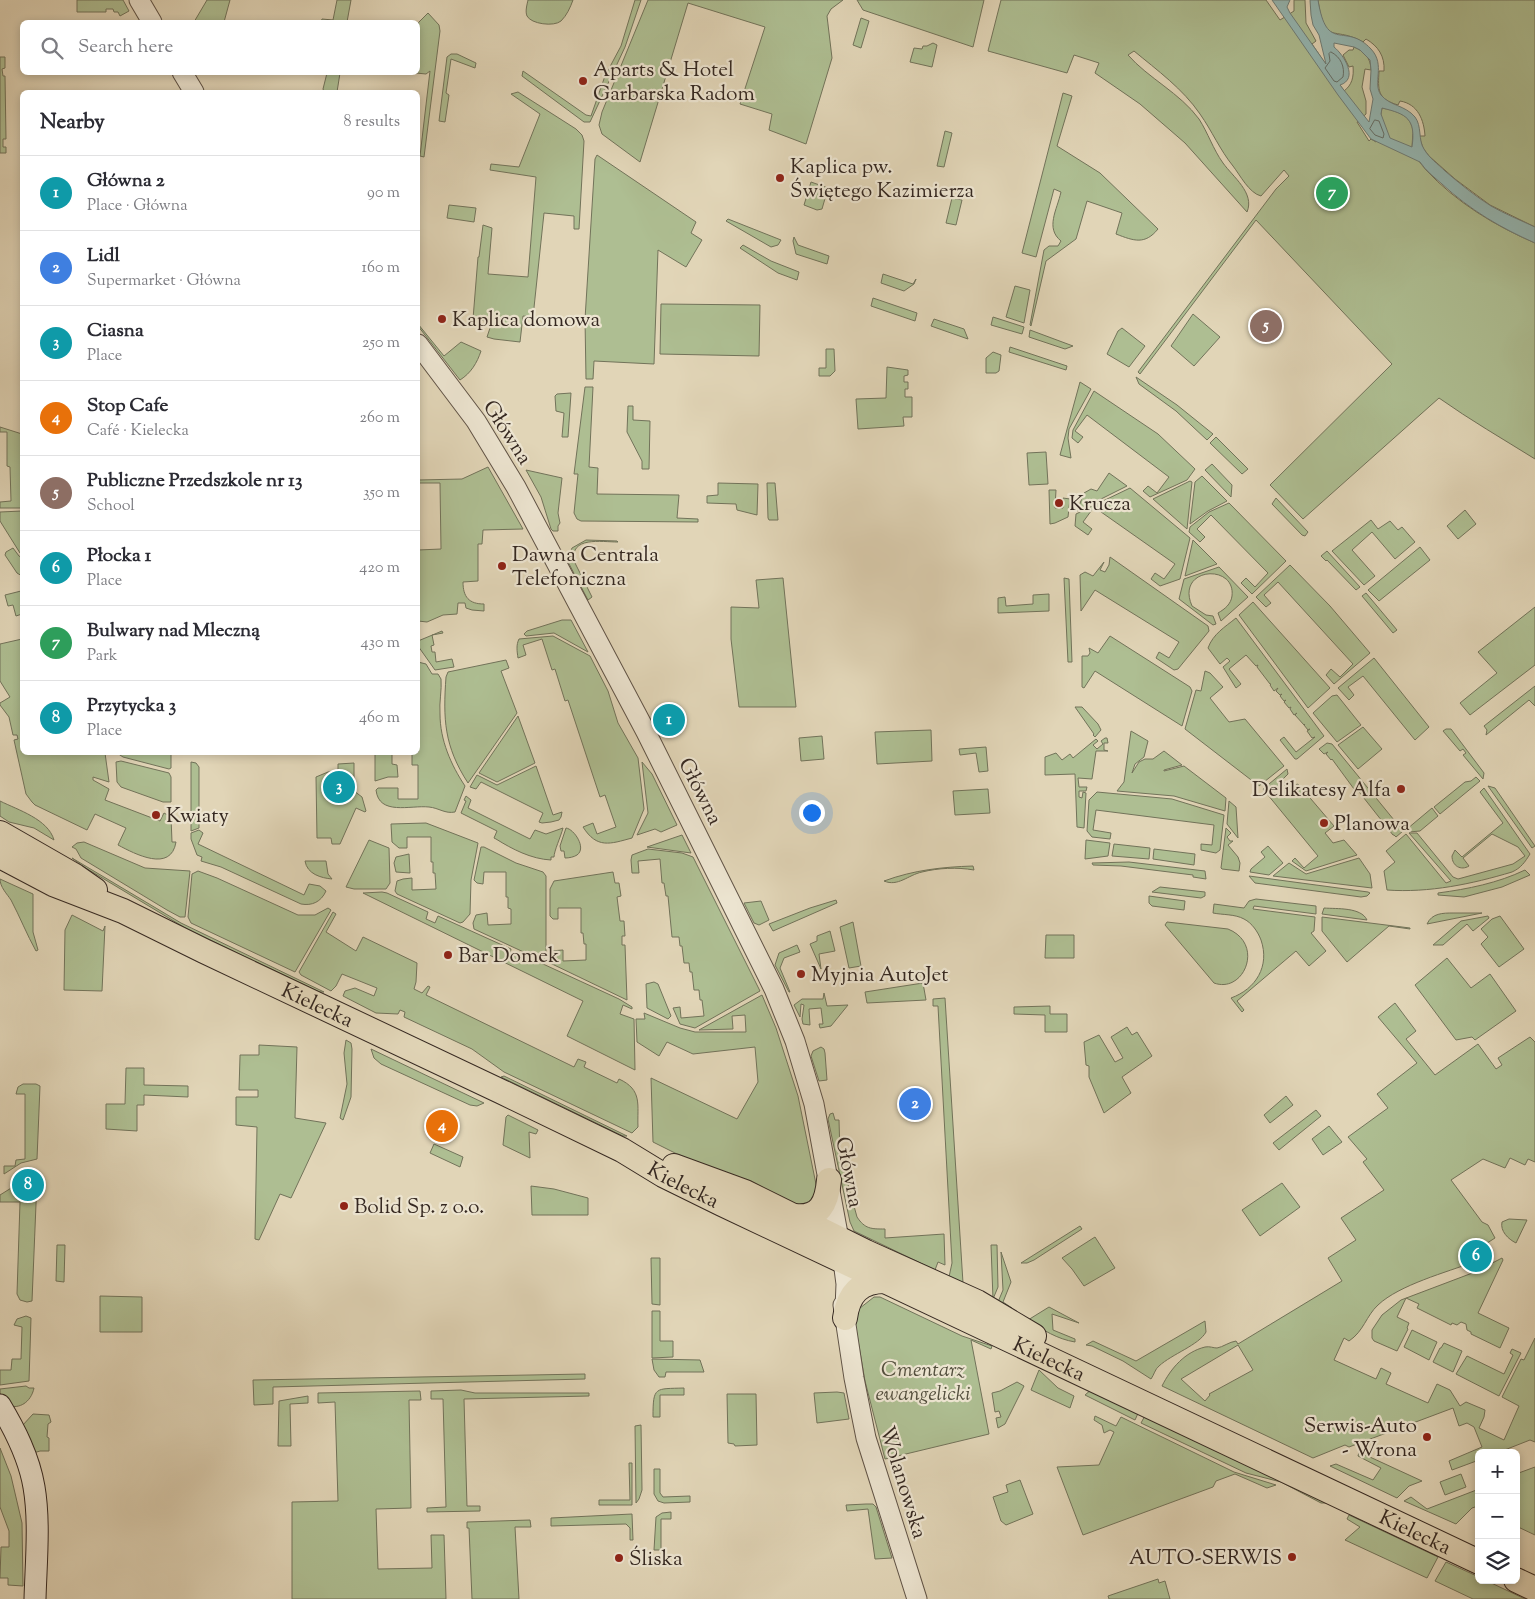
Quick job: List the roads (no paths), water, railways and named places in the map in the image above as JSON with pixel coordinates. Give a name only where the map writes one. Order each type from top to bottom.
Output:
[{"type":"main road","name":"Kielecka","points":[[0,833],[75,876],[123,911]]},
{"type":"main road","name":"Kielecka","points":[[0,856],[53,884],[123,911],[622,1150],[663,1175],[840,1253],[977,1302],[1044,1342],[1475,1547]]},
{"type":"main road","name":"Kielecka","points":[[622,1150],[724,1184],[794,1216],[840,1253],[885,1281],[1475,1560]]},
{"type":"main road","points":[[794,1216],[807,1216],[818,1210],[827,1196],[829,1180]]},
{"type":"main road","points":[[845,1318],[849,1301],[857,1289],[868,1283],[885,1281]]},
{"type":"main road","points":[[3,1419],[24,1452],[34,1486],[37,1515],[35,1599]]},
{"type":"main road","points":[[1520,1568],[1535,1575]]},
{"type":"main road","points":[[1520,1582],[1535,1589]]},
{"type":"street","points":[[139,0],[151,20]]},
{"type":"street","points":[[184,75],[193,90]]},
{"type":"street","name":"Główna","points":[[420,347],[476,421],[516,487],[646,732],[765,968],[796,1041],[808,1081],[829,1180],[840,1253]]},
{"type":"street","name":"Wolanowska","points":[[840,1253],[838,1277],[854,1378],[866,1438],[917,1599]]},
{"type":"water","points":[[1272,0],[1290,0],[1287,7],[1290,13],[1326,64],[1319,35],[1313,25],[1311,15],[1310,0],[1318,0],[1326,27],[1338,35],[1353,37],[1362,41],[1371,49],[1378,61],[1378,85],[1381,95],[1407,110],[1415,117],[1419,125],[1422,145],[1428,155],[1473,194],[1502,212],[1535,227],[1535,243],[1498,225],[1475,210],[1433,176],[1420,162],[1371,139]],"holes":[[[1334,43],[1354,47],[1370,60],[1370,89],[1373,99],[1369,122],[1340,85],[1346,82],[1349,72],[1342,55],[1334,47]],[[1382,108],[1398,113],[1408,119],[1413,130],[1412,147],[1390,138],[1381,114]]]},
{"type":"place","name":"Aparts & Hotel Garbarska Radom","points":[[583,81]]},
{"type":"place","name":"Kaplica pw. Świętego Kazimierza","points":[[780,178]]},
{"type":"place","name":"Bulwary nad Mleczną","points":[[1332,193]]},
{"type":"place","name":"Kaplica domowa","points":[[442,319]]},
{"type":"place","name":"Publiczne Przedszkole nr 13","points":[[1266,326]]},
{"type":"place","name":"Krucza","points":[[1059,503]]},
{"type":"place","name":"Dawna Centrala Telefoniczna","points":[[502,566]]},
{"type":"place","name":"Główna 2","points":[[669,720]]},
{"type":"place","name":"Ciasna","points":[[339,787]]},
{"type":"place","name":"Delikatesy Alfa","points":[[1401,789]]},
{"type":"place","name":"Kwiaty","points":[[156,815]]},
{"type":"place","name":"Planowa","points":[[1324,823]]},
{"type":"place","name":"Bar Domek","points":[[448,955]]},
{"type":"place","name":"Myjnia AutoJet","points":[[801,974]]},
{"type":"place","name":"Lidl","points":[[915,1104]]},
{"type":"place","name":"Stop Cafe","points":[[442,1126]]},
{"type":"place","name":"Przytycka 3","points":[[28,1185]]},
{"type":"place","name":"Bolid Sp. z o.o.","points":[[344,1206]]},
{"type":"place","name":"Płocka 1","points":[[1476,1256]]},
{"type":"place","name":"Serwis-Auto - Wrona","points":[[1427,1437]]},
{"type":"place","name":"AUTO-SERWIS","points":[[1292,1557]]},
{"type":"place","name":"Śliska","points":[[619,1558]]},
{"type":"park label","name":"Cmentarz ewangelicki","points":[[923,1381]]}]
